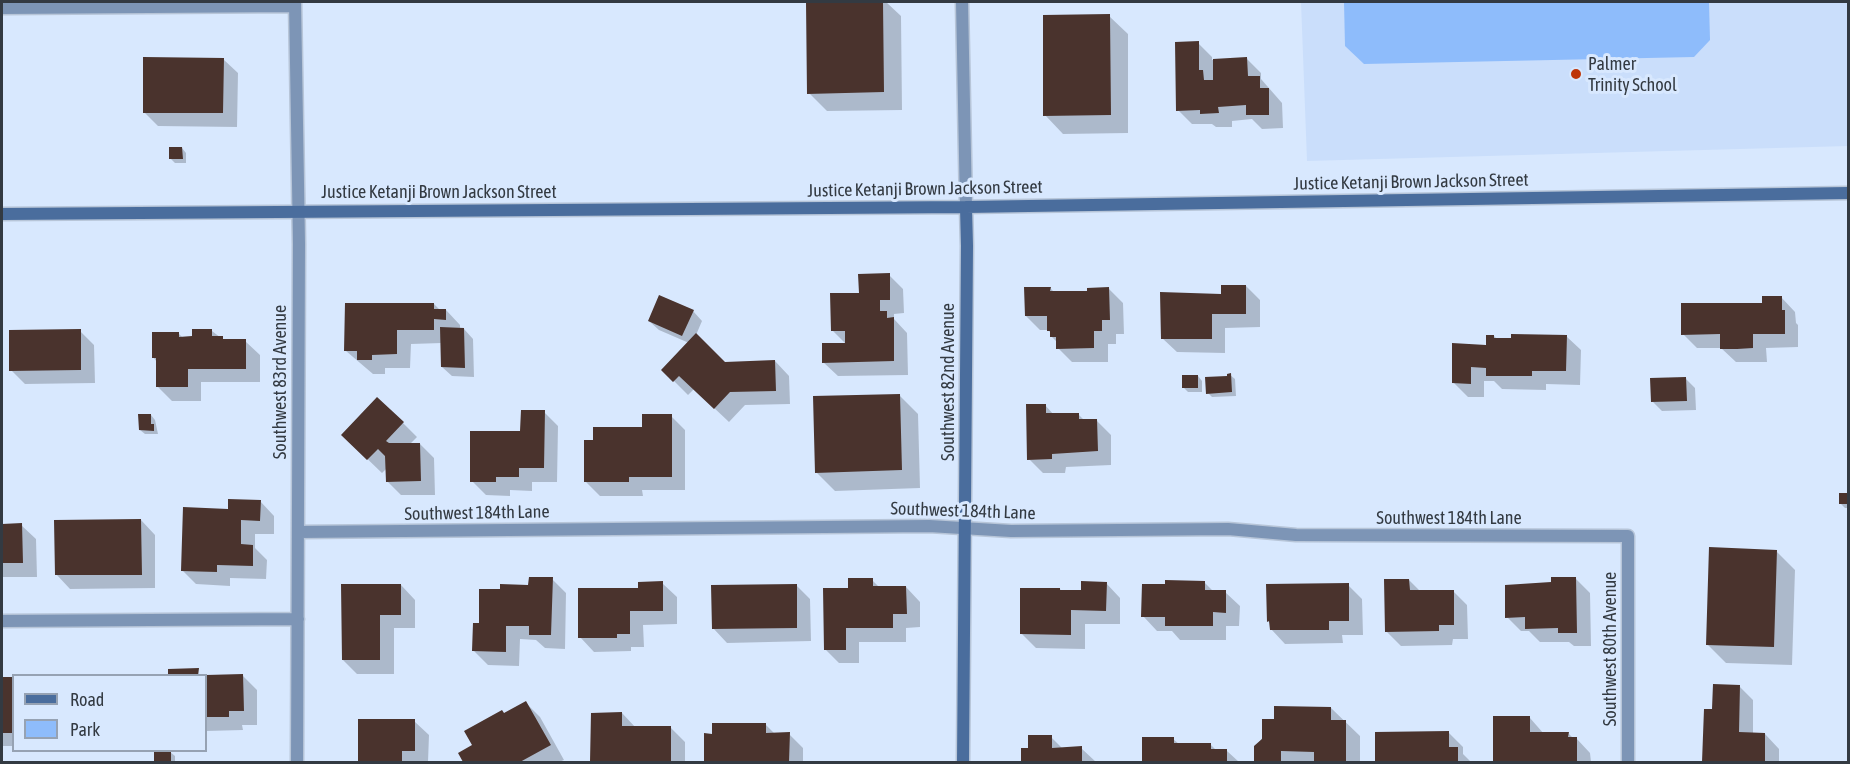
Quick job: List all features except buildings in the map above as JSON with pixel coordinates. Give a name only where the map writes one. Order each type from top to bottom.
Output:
[{"type":"main road","name":"Justice Ketanji Brown Jackson Street","points":[[2,214],[966,207],[1848,194]]},
{"type":"main road","name":"Southwest 82nd Avenue","points":[[963,762],[966,207]]},
{"type":"street","name":"Southwest 82nd Avenue","points":[[962,2],[966,207]]},
{"type":"street","points":[[2,8],[295,4]]},
{"type":"street","name":"Southwest 83rd Avenue","points":[[295,4],[298,211],[297,762]]},
{"type":"street","name":"Southwest 184th Lane","points":[[297,532],[929,526],[1011,531],[1228,529],[1296,535],[1628,536]]},
{"type":"street","name":"Southwest 80th Avenue","points":[[1628,536],[1628,762]]},
{"type":"street","points":[[2,621],[298,619]]},
{"type":"shaded area","name":"Palmer Trinity School","points":[[1301,2],[1848,2],[1848,146],[1307,161]]},
{"type":"green space","points":[[1344,2],[1709,2],[1710,40],[1694,57],[1364,64],[1345,46]]},
{"type":"place","name":"Palmer Trinity School","points":[[1576,74]]}]
